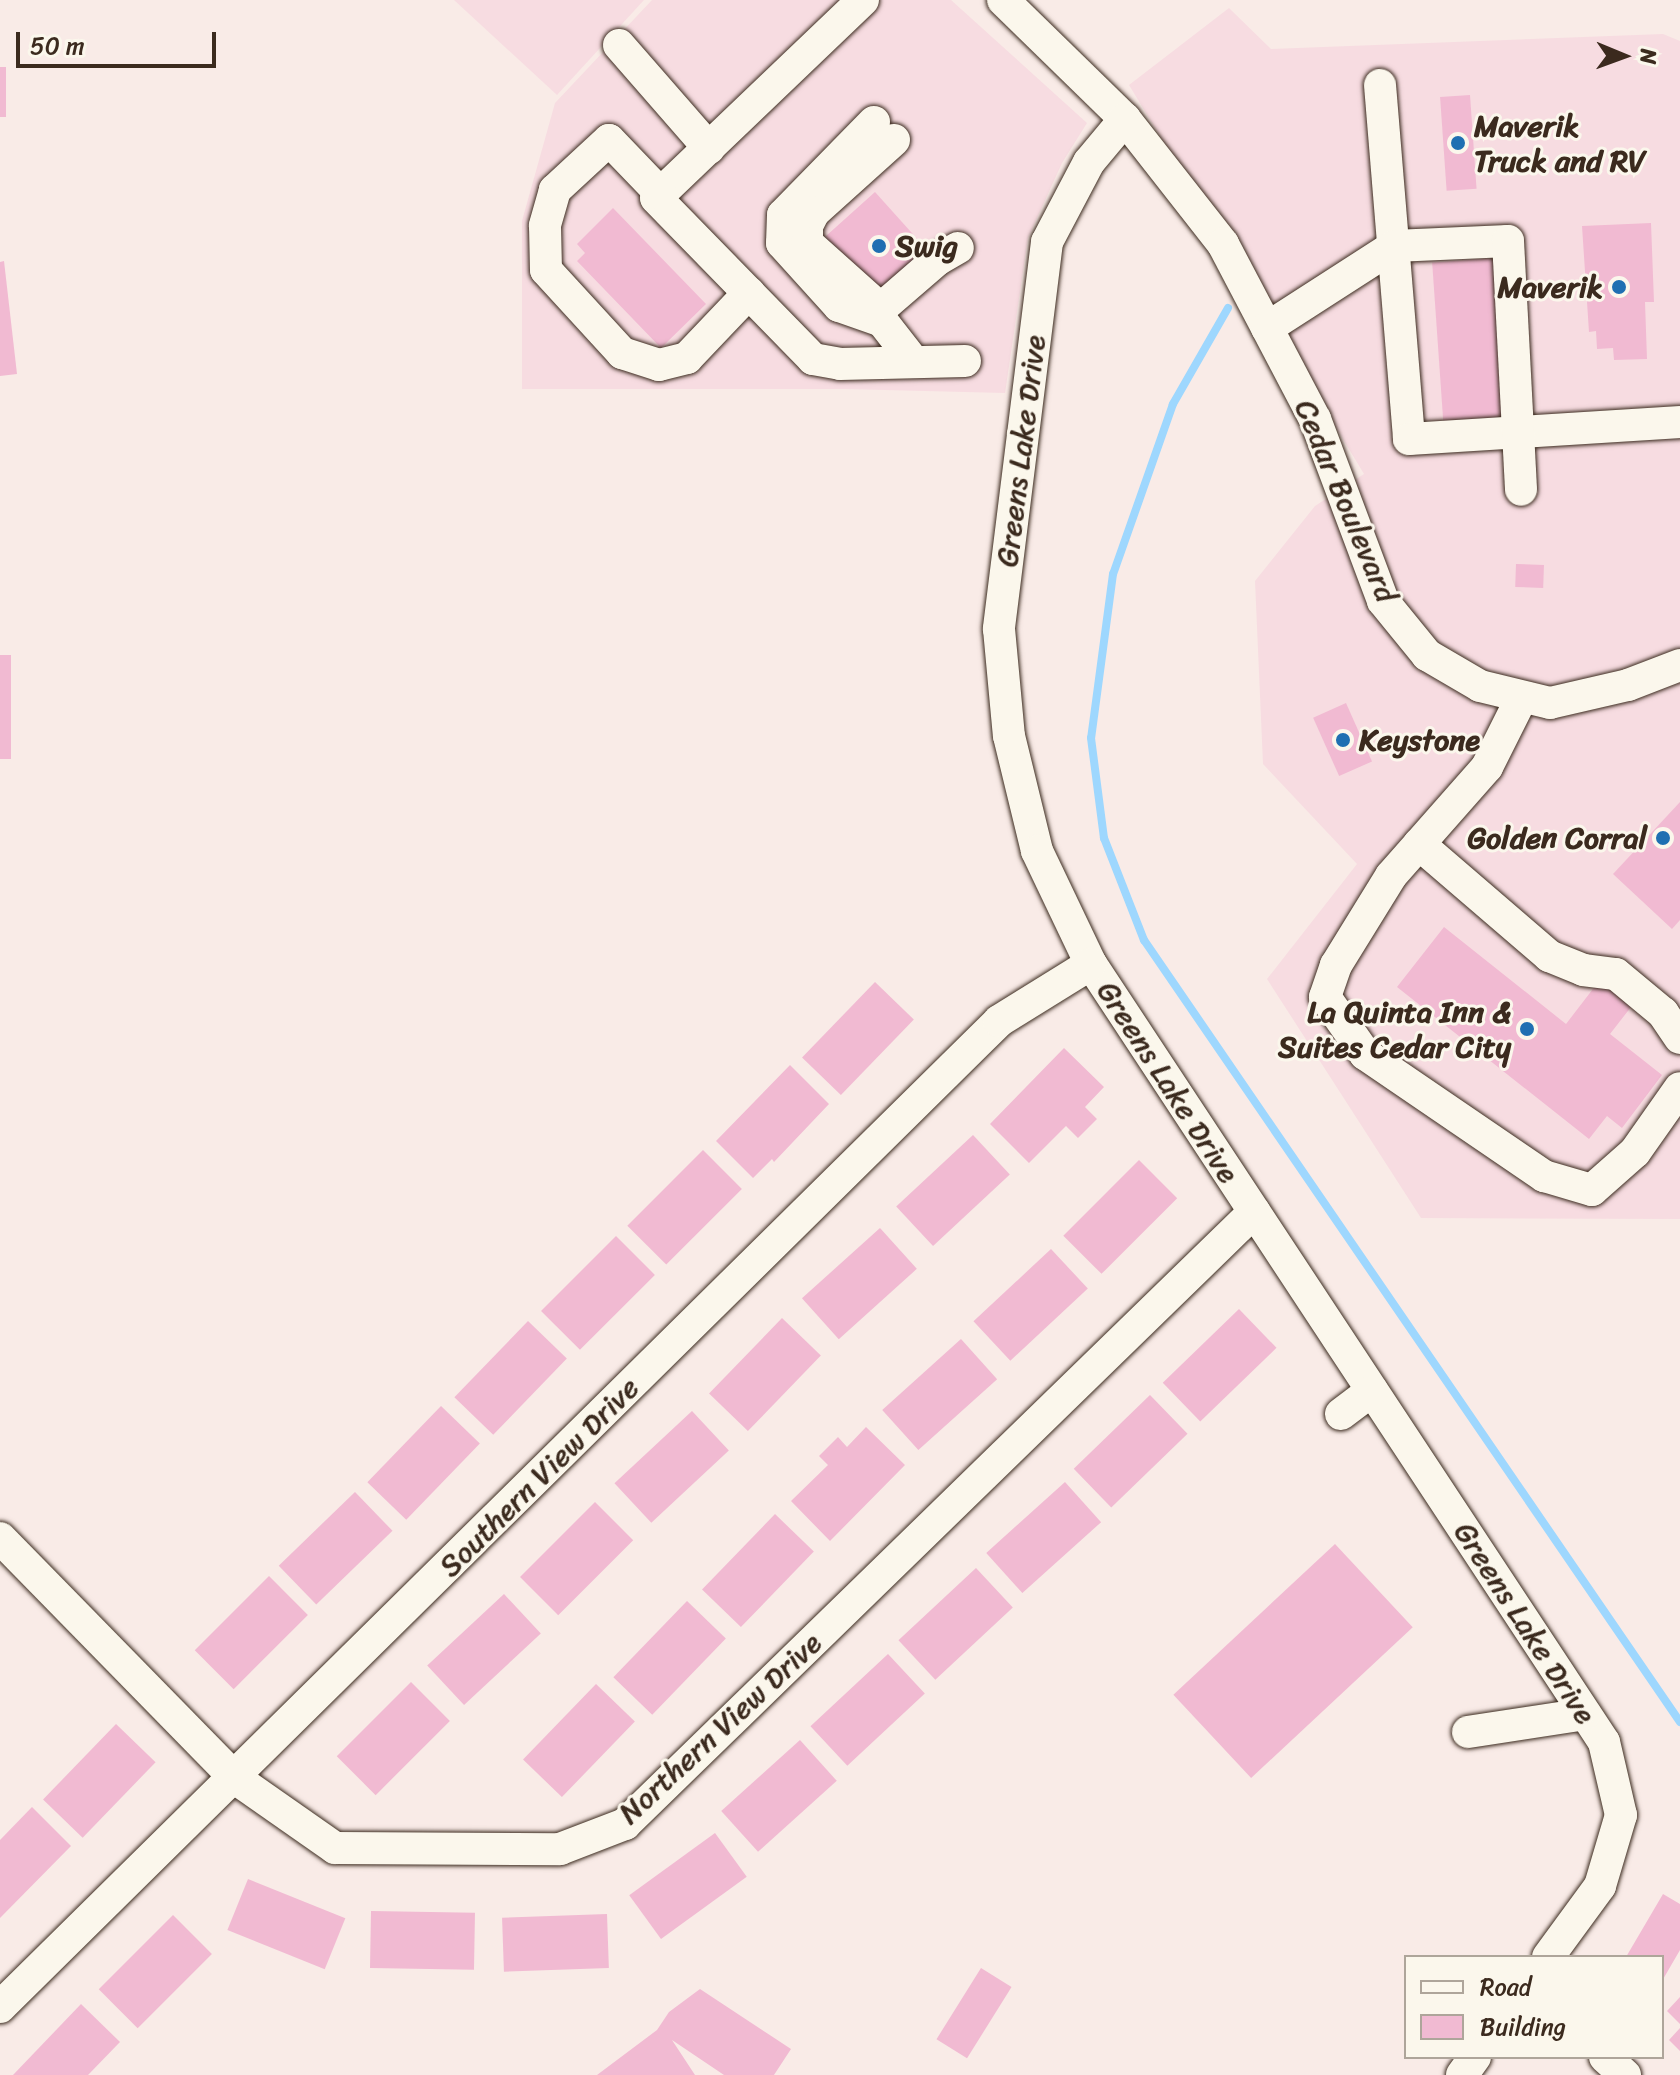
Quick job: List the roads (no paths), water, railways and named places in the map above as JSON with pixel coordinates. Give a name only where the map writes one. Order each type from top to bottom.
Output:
[{"type":"street","points":[[863,0],[656,198],[813,359],[840,364],[965,361]]},
{"type":"street","name":"Cedar Boulevard","points":[[1003,0],[1125,119],[1223,244],[1315,419],[1383,601],[1427,655],[1480,686],[1550,703],[1628,685],[1680,665]]},
{"type":"street","points":[[619,45],[709,148]]},
{"type":"street","points":[[1380,85],[1409,439],[1680,422]]},
{"type":"street","name":"Greens Lake Drive","points":[[1125,119],[1089,162],[1047,242],[999,629],[1009,736],[1037,851],[1091,964],[1604,1742],[1621,1815],[1600,1886],[1549,1955]]},
{"type":"street","points":[[884,131],[814,212],[807,226],[807,243],[884,313],[914,362]]},
{"type":"street","points":[[661,194],[609,140],[555,190],[545,226],[546,270],[622,353],[659,365],[687,358],[749,293]]},
{"type":"street","points":[[1267,328],[1394,246],[1508,241],[1521,490]]},
{"type":"street","points":[[884,313],[937,260],[958,248]]},
{"type":"street","points":[[1522,697],[1487,767],[1391,876],[1336,965],[1325,997],[1365,1054],[1544,1176],[1592,1190],[1635,1152],[1680,1088]]},
{"type":"street","points":[[1419,844],[1549,956],[1583,970],[1616,974],[1663,1013],[1680,1038]]},
{"type":"street","name":"Southern View Drive","points":[[0,2007],[999,1021],[1091,964]]},
{"type":"street","name":"Northern View Drive","points":[[0,1538],[235,1778],[335,1848],[560,1849],[625,1824],[1254,1212]]},
{"type":"street","points":[[1341,1414],[1372,1391]]},
{"type":"street","points":[[1468,1732],[1585,1714]]},
{"type":"street","points":[[1607,2059],[1625,2075]]},
{"type":"waterway","points":[[1228,308],[1173,404],[1113,574],[1091,738],[1104,838],[1144,940],[1680,1722]]},
{"type":"place","name":"Maverik Truck and RV","points":[[1458,143]]},
{"type":"place","name":"Swig","points":[[879,246]]},
{"type":"place","name":"Maverik","points":[[1619,287]]},
{"type":"place","name":"Keystone","points":[[1343,740]]},
{"type":"place","name":"Golden Corral","points":[[1663,838]]},
{"type":"place","name":"La Quinta Inn & Suites Cedar City","points":[[1527,1029]]}]
